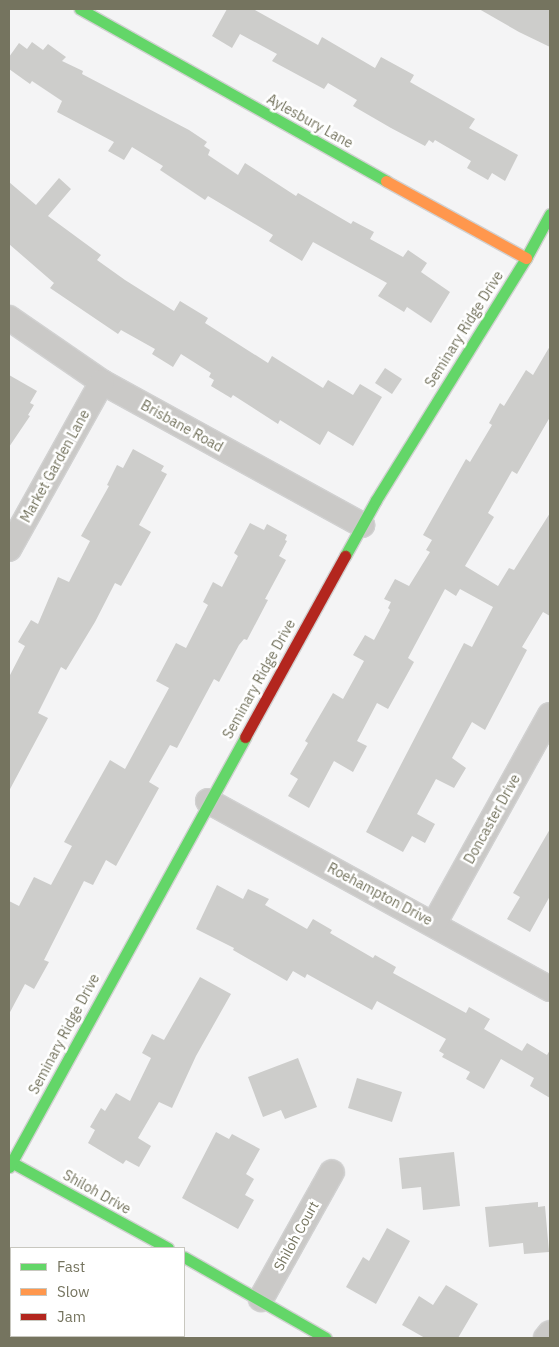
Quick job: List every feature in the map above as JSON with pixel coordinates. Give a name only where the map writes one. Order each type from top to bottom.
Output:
[{"type":"street","name":"Aylesbury Lane","points":[[80,9],[526,258]]},
{"type":"street","name":"Seminary Ridge Drive","points":[[10,1164],[362,524],[526,258],[550,214]]},
{"type":"street","name":"Brisbane Road","points":[[9,318],[102,382],[362,524]]},
{"type":"street","name":"Market Garden Lane","points":[[9,549],[102,382]]},
{"type":"street","name":"Doncaster Drive","points":[[434,924],[550,714]]},
{"type":"street","name":"Roehampton Drive","points":[[208,801],[550,989]]},
{"type":"street","name":"Shiloh Drive","points":[[10,1164],[166,1247]]},
{"type":"street","name":"Shiloh Court","points":[[260,1299],[332,1172]]},
{"type":"street","points":[[185,1258],[326,1338]]},
{"type":"street","points":[[546,1338],[550,1333]]},
{"type":"building","points":[[227,9],[253,9],[318,45],[322,37],[375,68],[381,57],[414,75],[410,82],[475,119],[469,128],[518,155],[505,181],[492,173],[488,180],[467,168],[471,161],[435,140],[433,143],[429,140],[425,146],[391,128],[353,106],[357,100],[328,83],[324,89],[272,61],[277,54],[240,34],[232,48],[212,36]]},
{"type":"building","points":[[479,9],[550,9],[550,47],[519,32]]},
{"type":"building","points":[[32,42],[43,50],[48,44],[66,57],[62,61],[83,71],[82,74],[189,130],[207,142],[204,146],[210,150],[208,155],[238,175],[245,163],[296,196],[298,193],[351,224],[353,221],[374,232],[370,239],[403,257],[408,250],[427,263],[421,272],[450,292],[431,323],[407,307],[404,312],[378,296],[387,283],[313,242],[302,261],[269,241],[273,235],[208,196],[205,200],[160,170],[163,166],[132,147],[124,160],[108,151],[114,142],[57,112],[62,101],[32,81],[30,84],[9,69],[9,57],[19,43],[27,49]]},
{"type":"building","points":[[59,178],[71,189],[48,216],[101,255],[97,260],[125,280],[174,311],[180,301],[208,318],[205,323],[268,363],[272,356],[323,388],[328,380],[353,395],[360,384],[382,397],[353,446],[328,431],[320,445],[280,420],[278,424],[233,395],[231,398],[211,386],[214,380],[209,377],[211,373],[181,354],[173,367],[152,354],[155,349],[121,330],[118,334],[50,288],[54,283],[9,244],[9,182],[36,205]]},
{"type":"building","points":[[550,346],[550,417],[517,474],[512,471],[488,513],[494,517],[465,566],[498,586],[509,568],[514,570],[550,513],[550,616],[543,612],[522,647],[527,650],[485,730],[472,722],[452,758],[466,768],[454,788],[436,779],[417,814],[435,824],[425,843],[412,836],[403,852],[366,832],[464,643],[472,647],[493,607],[460,589],[456,596],[445,589],[408,658],[414,662],[388,709],[377,703],[357,741],[367,746],[353,772],[334,761],[309,808],[288,796],[298,779],[290,774],[308,743],[305,741],[333,693],[343,699],[364,661],[353,655],[365,635],[374,640],[390,610],[388,608],[391,602],[384,599],[395,579],[409,586],[430,552],[426,550],[432,540],[423,535],[466,459],[470,462],[492,425],[489,423],[500,403],[504,406],[526,370],[533,375]]},
{"type":"building","points":[[385,368],[402,379],[392,394],[375,383]]},
{"type":"building","points":[[9,375],[37,391],[30,403],[34,405],[28,415],[30,416],[9,447]]},
{"type":"building","points":[[133,449],[164,466],[161,471],[167,474],[139,525],[151,532],[121,586],[115,583],[95,622],[66,670],[61,667],[38,713],[48,718],[9,791],[9,677],[25,646],[18,642],[31,620],[38,624],[58,577],[69,582],[90,541],[81,536],[109,486],[107,485],[117,465],[123,468]]},
{"type":"building","points":[[250,523],[264,530],[267,524],[287,535],[285,540],[287,541],[279,556],[286,560],[265,599],[268,600],[247,640],[244,639],[239,645],[219,682],[214,679],[177,748],[170,745],[149,782],[159,788],[116,866],[106,860],[93,885],[84,881],[44,960],[49,962],[34,989],[25,984],[9,1014],[9,901],[19,906],[34,877],[51,885],[72,846],[64,842],[110,760],[125,769],[169,688],[156,681],[176,643],[186,648],[208,605],[203,602],[213,582],[222,587],[238,556],[234,553]]},
{"type":"building","points":[[550,829],[550,896],[530,932],[507,919],[520,897],[513,893]]},
{"type":"building","points":[[217,885],[243,899],[248,889],[269,899],[265,905],[307,929],[313,919],[332,930],[330,933],[373,958],[375,955],[396,967],[393,973],[466,1013],[469,1007],[490,1019],[484,1029],[522,1051],[527,1043],[547,1055],[550,1050],[550,1098],[530,1086],[534,1078],[501,1059],[484,1089],[466,1079],[470,1072],[442,1057],[444,1054],[439,1051],[446,1039],[377,1001],[372,1010],[307,974],[305,978],[293,971],[287,981],[233,950],[234,948],[196,929]]},
{"type":"building","points":[[200,977],[231,994],[196,1056],[172,1108],[159,1102],[138,1138],[151,1146],[139,1167],[126,1160],[123,1164],[88,1143],[95,1130],[90,1127],[101,1108],[105,1111],[116,1093],[130,1101],[151,1058],[142,1053],[152,1034],[164,1040]]},
{"type":"building","points":[[298,1058],[317,1107],[285,1119],[281,1110],[263,1117],[248,1077]]},
{"type":"building","points":[[357,1078],[402,1092],[392,1122],[348,1108]]},
{"type":"building","points":[[216,1132],[229,1139],[232,1134],[260,1149],[246,1174],[254,1179],[245,1195],[254,1200],[238,1229],[182,1198]]},
{"type":"building","points":[[454,1152],[460,1206],[423,1210],[421,1187],[402,1189],[399,1158]]},
{"type":"building","points":[[538,1202],[538,1207],[545,1206],[549,1252],[524,1254],[523,1243],[489,1247],[485,1207]]},
{"type":"building","points":[[387,1228],[410,1241],[376,1304],[346,1287],[363,1257],[369,1261]]},
{"type":"building","points":[[446,1285],[478,1304],[458,1338],[425,1338],[402,1325],[419,1296],[433,1305]]},
{"type":"traffic: fast","points":[[80,9],[386,181]]},
{"type":"traffic: fast","points":[[345,556],[376,500],[526,258],[550,214]]},
{"type":"traffic: fast","points":[[9,1167],[245,737]]},
{"type":"traffic: fast","points":[[11,1162],[166,1247]]},
{"type":"traffic: fast","points":[[185,1258],[326,1338]]},
{"type":"traffic: slow","points":[[386,181],[526,258]]},
{"type":"traffic: jam","points":[[245,737],[345,556]]}]
